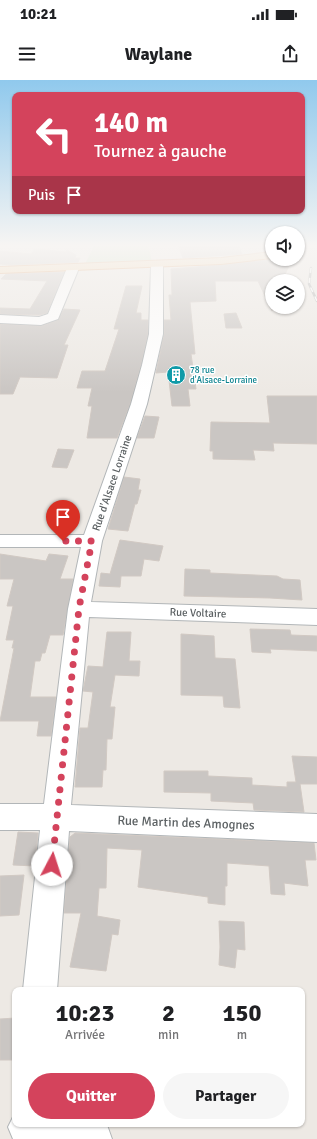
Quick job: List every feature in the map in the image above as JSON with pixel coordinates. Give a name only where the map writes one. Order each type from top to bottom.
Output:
[{"type":"street","points":[[0,319],[40,321],[53,316],[63,293]]},
{"type":"street","name":"Rue d'Alsace Lorraine","points":[[40,987],[56,818],[79,608],[92,541],[139,404],[149,366],[156,334],[157,293]]},
{"type":"street","points":[[0,541],[92,541]]},
{"type":"street","name":"Rue Voltaire","points":[[79,608],[317,617]]},
{"type":"street","name":"Rue Martin des Amognes","points":[[0,817],[317,828]]},
{"type":"street","points":[[27,1130],[93,1139]]},
{"type":"building","points":[[39,293],[55,293],[47,313],[39,315],[0,314],[0,308],[30,309]]},
{"type":"building","points":[[124,293],[140,293],[136,313],[141,313],[141,320],[148,320],[148,334],[130,404],[117,438],[87,438],[92,406],[88,406],[92,388],[77,388],[82,371],[105,371],[119,329],[114,329]]},
{"type":"building","points":[[172,293],[216,293],[216,301],[190,302],[195,354],[191,354],[196,389],[188,389],[190,406],[172,406],[168,372],[156,373],[164,334],[164,320],[171,320],[169,295],[172,295]]},
{"type":"building","points":[[64,309],[80,310],[64,345],[68,345],[57,378],[20,377],[13,394],[0,394],[0,324],[42,326],[58,320]]},
{"type":"building","points":[[236,313],[242,328],[226,328],[224,314]]},
{"type":"building","points":[[267,396],[317,396],[317,444],[273,443],[274,451],[253,450],[255,460],[213,459],[213,451],[210,451],[211,422],[270,423]]},
{"type":"building","points":[[145,416],[159,417],[154,438],[137,438]]},
{"type":"building","points":[[58,449],[74,450],[67,468],[52,467]]},
{"type":"building","points":[[124,477],[140,479],[138,490],[141,490],[137,504],[135,504],[128,531],[108,529]]},
{"type":"building","points":[[120,540],[163,546],[159,561],[144,559],[141,576],[121,576],[120,587],[99,586],[101,573],[110,574]]},
{"type":"building","points":[[0,554],[46,561],[49,554],[68,556],[60,579],[73,579],[63,635],[50,635],[45,653],[42,653],[40,661],[35,661],[30,697],[56,697],[51,736],[37,736],[39,721],[0,721],[14,648],[12,648],[14,640],[6,640],[13,606],[7,606],[14,579],[0,579]]},
{"type":"building","points":[[185,569],[210,570],[210,573],[277,576],[283,579],[300,580],[302,600],[184,596]]},
{"type":"building","points":[[250,629],[290,630],[291,635],[317,636],[317,651],[270,649],[271,653],[252,652]]},
{"type":"building","points":[[107,632],[131,632],[129,661],[140,661],[139,676],[115,675],[110,707],[115,707],[112,739],[107,739],[106,770],[103,770],[102,787],[75,787],[80,728],[88,728],[93,692],[83,691],[88,666],[103,667]]},
{"type":"building","points":[[181,634],[214,636],[215,658],[235,659],[240,708],[224,707],[223,696],[181,695]]},
{"type":"building","points":[[292,756],[317,757],[317,784],[300,784],[304,812],[254,810],[253,803],[211,801],[211,793],[164,792],[164,771],[208,771],[208,776],[252,778],[252,785],[287,787],[287,782],[296,782]]},
{"type":"building","points":[[18,832],[38,833],[35,866],[13,865]]},
{"type":"building","points":[[75,833],[314,843],[316,860],[305,860],[308,886],[284,883],[285,895],[271,894],[269,866],[227,863],[225,905],[208,903],[208,897],[138,887],[142,850],[107,848],[106,888],[99,888],[97,916],[120,920],[118,935],[112,934],[106,971],[70,967],[81,913],[64,913],[70,837]]},
{"type":"building","points":[[24,875],[19,915],[0,916],[0,876]]},
{"type":"building","points":[[219,921],[244,922],[245,950],[237,949],[235,968],[219,965]]},
{"type":"building","points":[[12,1018],[12,1060],[0,1060],[0,1019]]},
{"type":"railway","points":[[313,293],[317,301]]},
{"type":"place","name":"78 rue d'Alsace-Lorraine","points":[[176,375]]},
{"type":"route","points":[[52,865],[79,608],[92,541],[63,541]]}]
